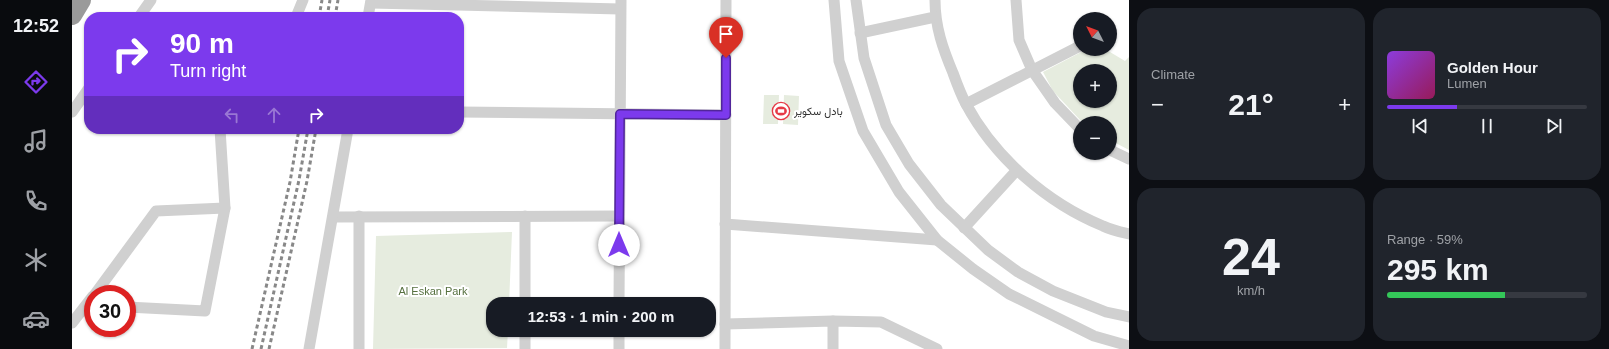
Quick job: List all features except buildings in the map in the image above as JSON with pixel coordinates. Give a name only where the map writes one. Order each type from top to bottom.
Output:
[{"type":"highway","points":[[72,15],[81,0]]},
{"type":"street","points":[[143,12],[151,0]]},
{"type":"street","points":[[298,12],[303,0]]},
{"type":"street","points":[[725,349],[726,0]]},
{"type":"street","points":[[834,0],[839,61],[863,131],[899,192],[938,240],[972,269],[1009,294],[1094,336],[1129,346]]},
{"type":"street","points":[[856,0],[864,58],[886,125],[908,164],[941,205],[988,250],[1018,272],[1053,291],[1106,312],[1129,317]]},
{"type":"street","points":[[935,0],[935,17],[942,46],[966,104],[986,135],[1017,170],[1059,203],[1103,227],[1129,234]]},
{"type":"street","points":[[1016,0],[1019,40],[1032,70],[1055,104],[1073,122]]},
{"type":"street","points":[[369,12],[371,1],[620,4],[619,297]]},
{"type":"street","points":[[860,33],[935,17]]},
{"type":"street","points":[[966,104],[1073,50]]},
{"type":"street","points":[[75,108],[84,95]]},
{"type":"street","points":[[464,112],[726,115]]},
{"type":"street","points":[[136,307],[205,311],[226,208],[220,134]]},
{"type":"street","points":[[309,349],[347,134]]},
{"type":"street","points":[[1117,153],[1129,159]]},
{"type":"street","points":[[964,228],[1017,170]]},
{"type":"street","points":[[103,285],[156,211],[226,208]]},
{"type":"street","points":[[359,216],[359,349]]},
{"type":"street","points":[[525,216],[525,297]]},
{"type":"street","points":[[333,217],[619,216]]},
{"type":"street","points":[[725,224],[938,240]]},
{"type":"street","points":[[72,323],[84,309]]},
{"type":"street","points":[[725,324],[833,321],[881,322],[937,349]]},
{"type":"street","points":[[833,321],[833,349]]},
{"type":"street","points":[[525,337],[525,349]]},
{"type":"street","points":[[619,337],[619,349]]},
{"type":"green space","points":[[1074,56],[1117,56],[1125,61],[1129,57],[1129,150],[1117,144],[1117,116],[1076,116],[1053,91],[1043,72]]},
{"type":"green space","points":[[764,95],[779,95],[778,124],[763,124]]},
{"type":"green space","points":[[784,95],[799,96],[798,125],[783,124]]},
{"type":"green space","name":"Al Eskan Park","points":[[512,232],[509,297],[486,297],[486,337],[508,337],[507,348],[373,349],[376,236]]},
{"type":"railway","points":[[320,12],[322,0]]},
{"type":"railway","points":[[328,12],[330,0]]},
{"type":"railway","points":[[336,12],[338,0]]},
{"type":"railway","points":[[252,349],[290,182],[298,134]]},
{"type":"railway","points":[[261,349],[299,180],[307,134]]},
{"type":"railway","points":[[269,349],[307,181],[315,134]]},
{"type":"place","name":"بادل سكوير","points":[[781,111]]},
{"type":"route","points":[[619,245],[620,114],[726,115],[726,58]]}]
